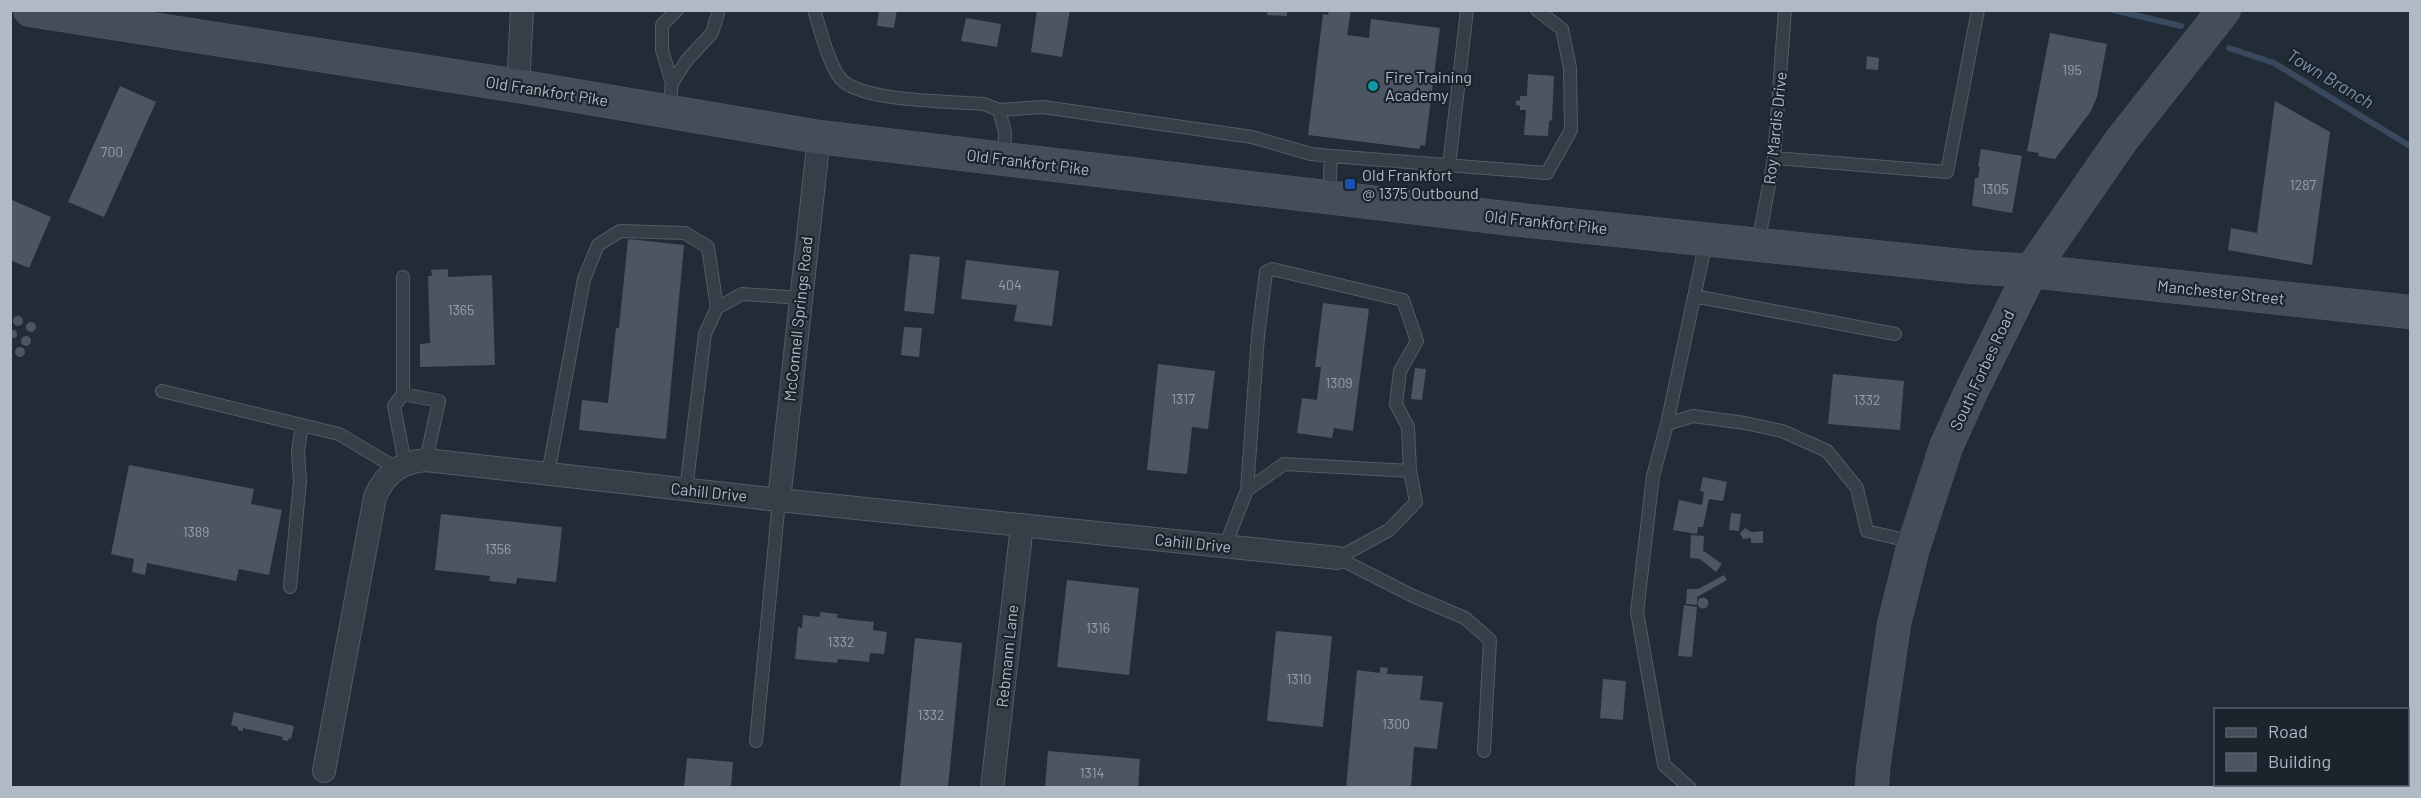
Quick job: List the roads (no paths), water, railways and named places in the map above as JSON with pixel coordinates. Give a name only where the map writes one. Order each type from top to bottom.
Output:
[{"type":"main road","name":"South Forbes Road","points":[[1872,788],[1894,624],[1915,542],[1946,447],[2031,271],[2120,142],[2224,10]]},
{"type":"main road","name":"Old Frankfort Pike","points":[[39,11],[518,86],[671,97],[819,137],[1757,245],[2031,271]]},
{"type":"main road","name":"Manchester Street","points":[[2031,271],[2410,312]]},
{"type":"street","points":[[518,86],[522,10]]},
{"type":"street","name":"McConnell Springs Road","points":[[779,500],[819,137]]},
{"type":"street","points":[[323,779],[373,507],[380,485],[409,464]]},
{"type":"street","name":"Cahill Drive","points":[[409,464],[548,474],[1338,558]]},
{"type":"street","name":"Rebmann Lane","points":[[992,788],[1022,525]]},
{"type":"lane","points":[[671,97],[662,50],[662,25],[677,10]]},
{"type":"lane","points":[[671,97],[687,60],[712,33],[719,10]]},
{"type":"lane","points":[[814,10],[829,57],[843,82],[869,94],[984,104],[999,110],[1043,108],[1252,137],[1311,154],[1547,173],[1571,130],[1570,68],[1562,29],[1537,10]]},
{"type":"lane","points":[[1449,166],[1467,10]]},
{"type":"lane","name":"Roy Mardis Drive","points":[[1757,245],[1774,158],[1785,10]]},
{"type":"lane","points":[[1774,158],[1947,172],[1978,10]]},
{"type":"lane","points":[[999,110],[1005,132],[1004,159]]},
{"type":"lane","points":[[1329,197],[1331,156]]},
{"type":"lane","points":[[548,474],[584,279],[598,245],[620,231],[685,232],[708,247],[717,308],[705,334],[686,490]]},
{"type":"lane","points":[[1690,788],[1664,765],[1637,612],[1653,476],[1667,424],[1706,239]]},
{"type":"lane","points":[[1225,546],[1247,490],[1258,336],[1266,272],[1272,269],[1404,300],[1417,341],[1400,371],[1396,404],[1408,428],[1410,471],[1416,502],[1389,530],[1338,558]]},
{"type":"lane","points":[[403,277],[403,394],[394,406],[409,464]]},
{"type":"lane","points":[[717,308],[742,294],[801,298]]},
{"type":"lane","points":[[1694,296],[1895,334]]},
{"type":"lane","points":[[162,391],[339,434],[409,464]]},
{"type":"lane","points":[[403,394],[439,401],[409,464]]},
{"type":"lane","points":[[1667,424],[1693,416],[1745,423],[1782,431],[1827,451],[1857,488],[1868,531],[1915,542]]},
{"type":"lane","points":[[290,587],[300,481],[298,451],[302,425]]},
{"type":"lane","points":[[1247,490],[1284,464],[1410,471]]},
{"type":"lane","points":[[756,741],[779,500]]},
{"type":"lane","points":[[1338,558],[1413,596],[1465,618],[1490,640],[1484,751]]},
{"type":"waterway","name":"Town Branch","points":[[2113,10],[2181,26]]},
{"type":"waterway","name":"Town Branch","points":[[2229,48],[2274,63],[2410,146]]},
{"type":"place","name":"Fire Training Academy","points":[[1373,86]]},
{"type":"place","name":"Old Frankfort @ 1375 Outbound","points":[[1350,184]]}]
